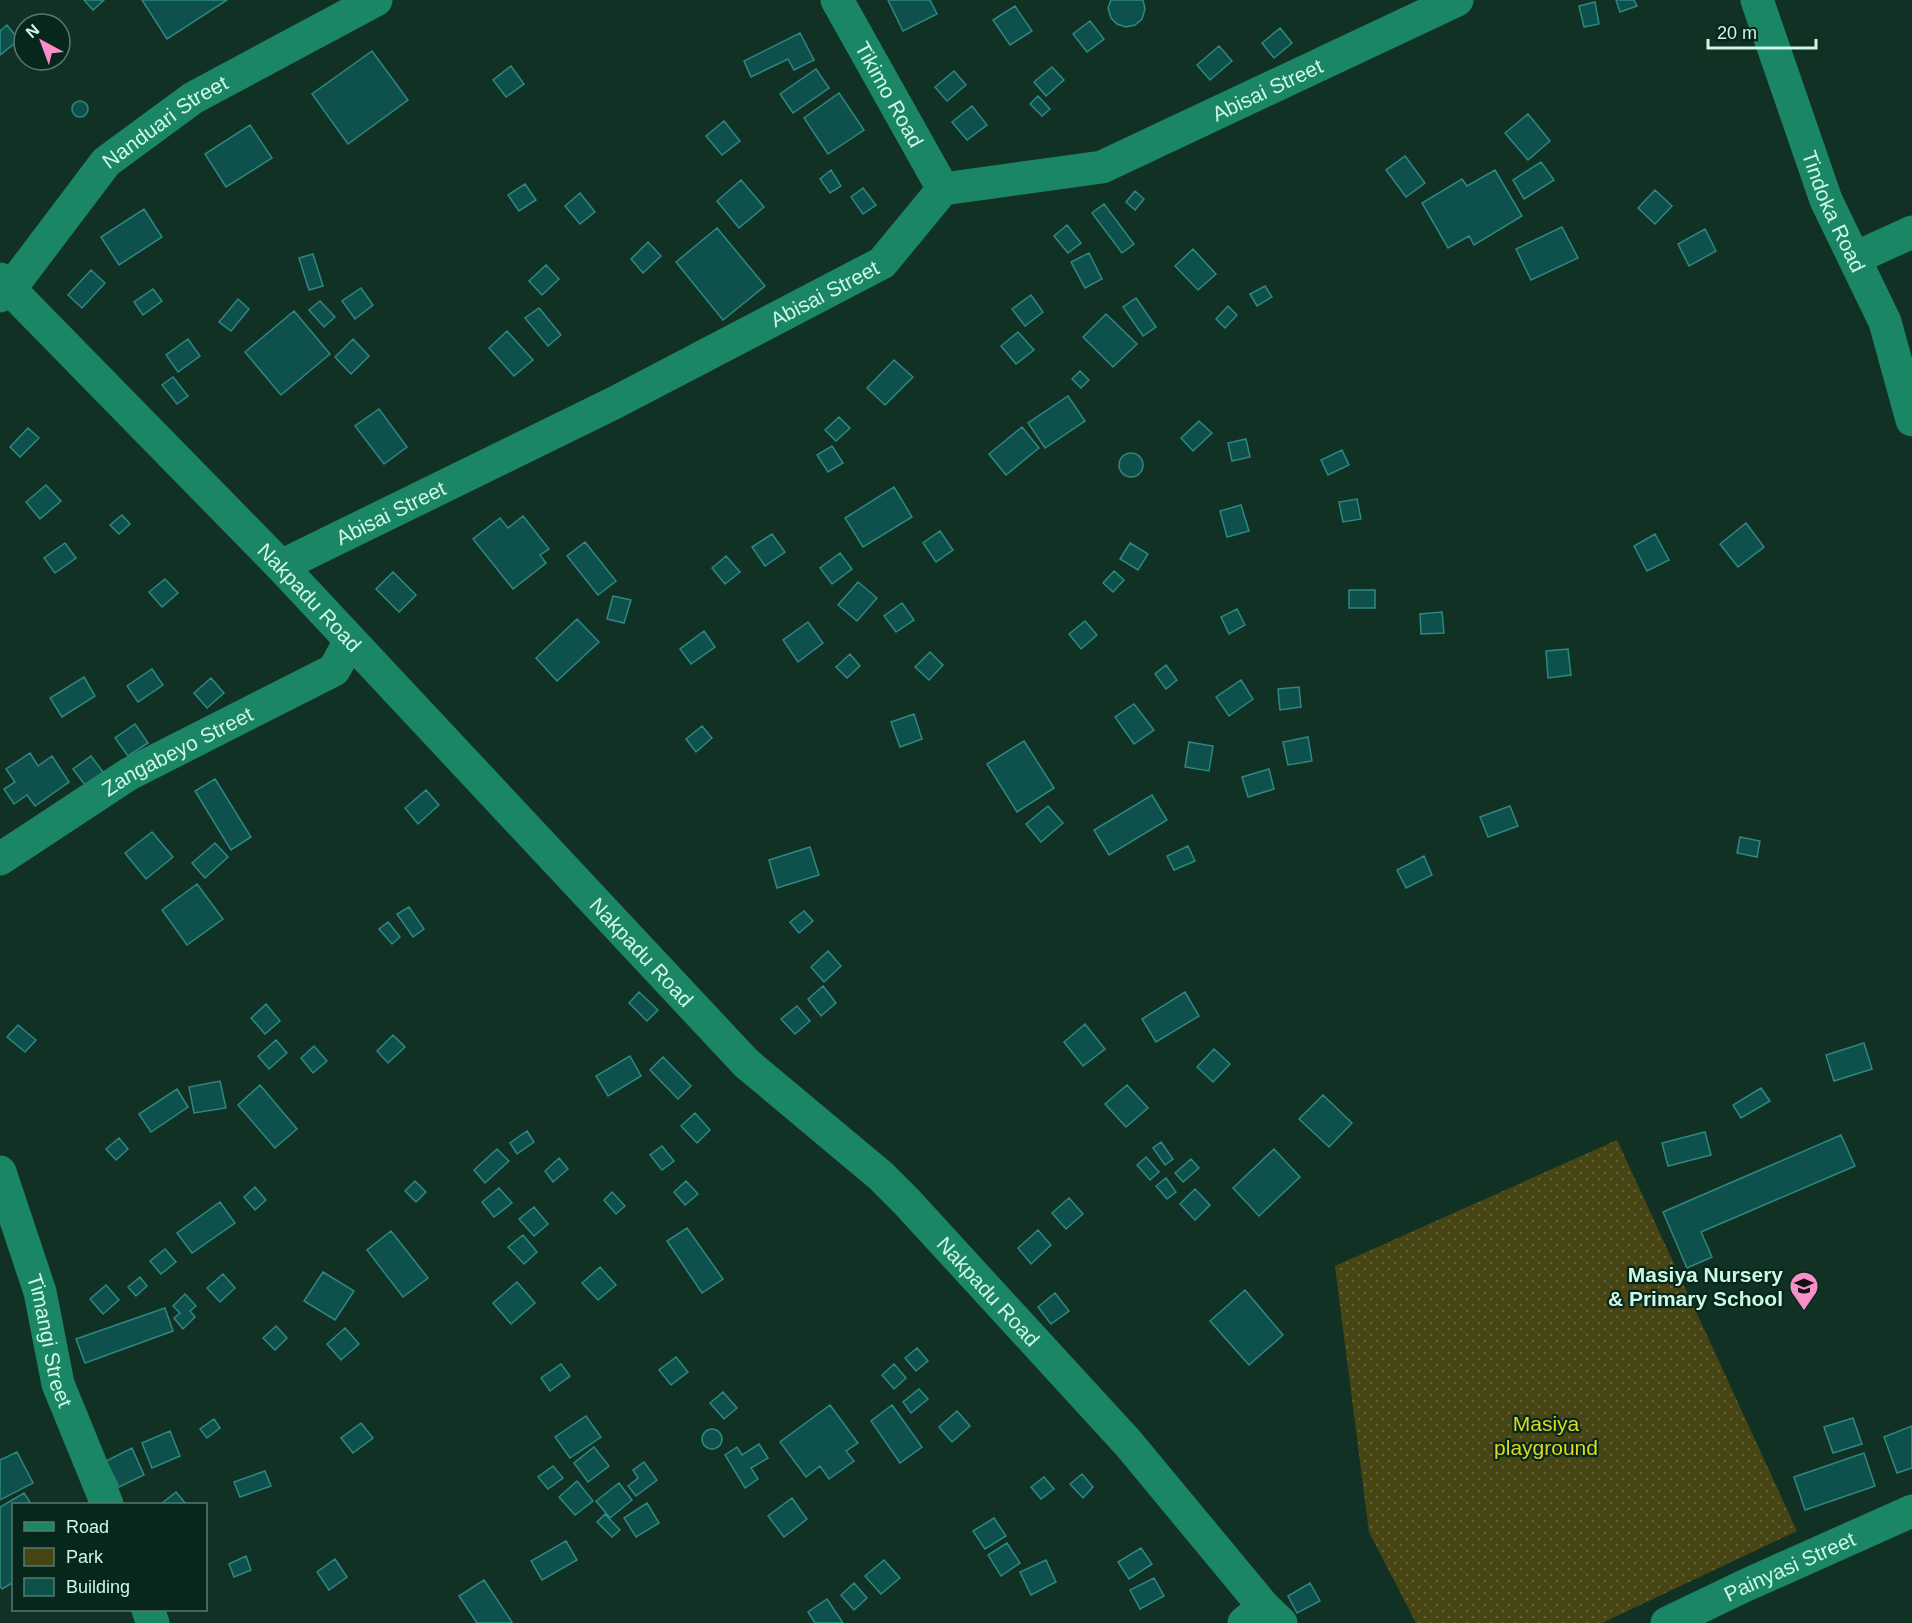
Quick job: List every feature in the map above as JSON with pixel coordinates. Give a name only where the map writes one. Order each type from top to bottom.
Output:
[{"type":"street","name":"Nanduari Street","points":[[3,288],[106,162],[193,98],[376,0]]},
{"type":"street","name":"Tikimo Road","points":[[837,0],[943,189]]},
{"type":"street","name":"Abisai Street","points":[[281,566],[614,403],[882,263],[943,189],[1102,166],[1457,0]]},
{"type":"street","name":"Tindoka Road","points":[[1757,0],[1826,200],[1884,322],[1912,420]]},
{"type":"street","points":[[1855,258],[1912,232]]},
{"type":"street","name":"Nakpadu Road","points":[[3,288],[281,566],[746,1063],[881,1176],[906,1201],[1128,1443],[1263,1618]]},
{"type":"street","name":"Zangabeyo Street","points":[[0,859],[129,774],[333,670],[350,641]]},
{"type":"street","name":"Timangi Street","points":[[0,1172],[40,1292],[58,1384],[107,1503]]},
{"type":"street","name":"Painyasi Street","points":[[1667,1623],[1912,1511]]},
{"type":"green space","name":"Masiya playground","points":[[1617,1140],[1797,1531],[1602,1623],[1416,1623],[1369,1532],[1335,1266]]},
{"type":"building","points":[[84,0],[104,0],[93,10]]},
{"type":"building","points":[[142,0],[227,0],[167,39]]},
{"type":"building","points":[[888,0],[930,0],[937,14],[903,31]]},
{"type":"building","points":[[1111,0],[1143,0],[1145,9],[1142,19],[1135,25],[1126,27],[1117,24],[1111,18],[1108,8]]},
{"type":"building","points":[[1616,0],[1634,0],[1637,6],[1620,12]]},
{"type":"building","points":[[1595,2],[1599,24],[1584,27],[1579,6]]},
{"type":"building","points":[[1015,6],[1032,31],[1010,45],[993,20]]},
{"type":"building","points":[[1090,21],[1104,39],[1087,52],[1073,34]]},
{"type":"building","points":[[7,25],[12,31],[12,46],[0,55],[0,31]]},
{"type":"building","points":[[1280,28],[1292,43],[1274,58],[1262,43]]},
{"type":"building","points":[[800,33],[814,60],[794,70],[788,59],[751,77],[744,61]]},
{"type":"building","points":[[1219,46],[1232,61],[1210,80],[1197,65]]},
{"type":"building","points":[[372,51],[408,100],[348,144],[312,94]]},
{"type":"building","points":[[511,66],[524,84],[506,97],[493,80]]},
{"type":"building","points":[[1052,67],[1064,80],[1046,96],[1034,82]]},
{"type":"building","points":[[816,69],[829,88],[793,113],[780,94]]},
{"type":"building","points":[[954,71],[966,85],[947,101],[935,87]]},
{"type":"building","points":[[839,93],[864,130],[828,154],[804,118]]},
{"type":"building","points":[[1038,96],[1050,109],[1042,116],[1030,104]]},
{"type":"building","points":[[80,101],[86,103],[88,109],[86,115],[80,117],[74,115],[72,109],[74,103]]},
{"type":"building","points":[[972,106],[987,125],[967,140],[952,122]]},
{"type":"building","points":[[1528,114],[1550,141],[1528,160],[1505,133]]},
{"type":"building","points":[[724,121],[740,141],[722,155],[706,136]]},
{"type":"building","points":[[250,125],[272,158],[226,187],[205,154]]},
{"type":"building","points":[[1405,156],[1425,183],[1406,197],[1386,170]]},
{"type":"building","points":[[1541,162],[1554,180],[1524,199],[1513,180]]},
{"type":"building","points":[[831,170],[841,186],[830,193],[820,179]]},
{"type":"building","points":[[1495,170],[1522,216],[1474,245],[1469,236],[1448,248],[1422,203],[1462,179],[1467,186]]},
{"type":"building","points":[[741,180],[764,207],[739,228],[717,201]]},
{"type":"building","points":[[525,184],[536,200],[519,211],[508,195]]},
{"type":"building","points":[[863,188],[876,205],[863,214],[851,197]]},
{"type":"building","points":[[1655,190],[1672,206],[1655,224],[1638,208]]},
{"type":"building","points":[[1135,191],[1144,199],[1135,210],[1126,202]]},
{"type":"building","points":[[580,193],[595,212],[580,224],[565,206]]},
{"type":"building","points":[[1104,204],[1134,244],[1122,253],[1092,213]]},
{"type":"building","points":[[144,209],[162,237],[119,265],[101,237]]},
{"type":"building","points":[[1067,225],[1081,243],[1068,253],[1054,236]]},
{"type":"building","points":[[1562,227],[1578,258],[1531,280],[1516,249]]},
{"type":"building","points":[[717,228],[765,286],[723,320],[676,262]]},
{"type":"building","points":[[1705,229],[1716,251],[1689,266],[1678,244]]},
{"type":"building","points":[[648,242],[661,256],[643,273],[631,259]]},
{"type":"building","points":[[1193,249],[1216,274],[1198,290],[1175,266]]},
{"type":"building","points":[[1089,253],[1102,279],[1085,288],[1071,262]]},
{"type":"building","points":[[313,254],[323,286],[309,290],[299,258]]},
{"type":"building","points":[[546,265],[559,279],[542,295],[529,281]]},
{"type":"building","points":[[91,270],[105,283],[82,308],[68,295]]},
{"type":"building","points":[[1265,286],[1272,297],[1257,306],[1250,294]]},
{"type":"building","points":[[361,288],[373,305],[355,319],[342,301]]},
{"type":"building","points":[[153,289],[162,301],[143,315],[134,302]]},
{"type":"building","points":[[1031,295],[1043,312],[1025,326],[1012,309]]},
{"type":"building","points":[[1136,298],[1156,327],[1143,336],[1123,307]]},
{"type":"building","points":[[238,299],[249,309],[231,331],[219,322]]},
{"type":"building","points":[[320,301],[335,317],[324,327],[309,310]]},
{"type":"building","points":[[1228,306],[1237,315],[1225,328],[1216,319]]},
{"type":"building","points":[[539,308],[561,335],[548,346],[525,318]]},
{"type":"building","points":[[294,311],[330,354],[281,395],[245,352]]},
{"type":"building","points":[[1106,314],[1137,344],[1113,367],[1083,337]]},
{"type":"building","points":[[507,331],[533,360],[514,376],[489,348]]},
{"type":"building","points":[[1018,332],[1034,350],[1016,364],[1001,346]]},
{"type":"building","points":[[188,339],[200,356],[178,372],[166,355]]},
{"type":"building","points":[[353,339],[369,356],[351,374],[335,357]]},
{"type":"building","points":[[894,360],[913,377],[885,405],[867,388]]},
{"type":"building","points":[[1080,371],[1089,380],[1081,388],[1072,379]]},
{"type":"building","points":[[173,377],[188,396],[177,404],[162,385]]},
{"type":"building","points":[[1068,396],[1085,421],[1045,448],[1028,423]]},
{"type":"building","points":[[379,409],[407,447],[384,464],[355,426]]},
{"type":"building","points":[[839,417],[850,428],[836,441],[825,430]]},
{"type":"building","points":[[1199,421],[1212,433],[1193,451],[1181,438]]},
{"type":"building","points":[[1022,427],[1039,448],[1006,475],[989,454]]},
{"type":"building","points":[[28,428],[39,438],[20,457],[10,447]]},
{"type":"building","points":[[1246,439],[1250,457],[1232,461],[1228,443]]},
{"type":"building","points":[[832,446],[843,463],[828,472],[817,455]]},
{"type":"building","points":[[1342,450],[1349,465],[1328,475],[1321,460]]},
{"type":"building","points":[[1131,453],[1136,454],[1142,460],[1142,470],[1136,476],[1131,477],[1126,476],[1120,470],[1119,465],[1120,460],[1126,454]]},
{"type":"building","points":[[46,485],[61,501],[40,519],[26,502]]},
{"type":"building","points":[[894,487],[912,517],[863,547],[845,518]]},
{"type":"building","points":[[1357,499],[1361,519],[1343,522],[1339,502]]},
{"type":"building","points":[[1241,505],[1249,531],[1227,537],[1220,511]]},
{"type":"building","points":[[122,515],[130,524],[119,534],[110,525]]},
{"type":"building","points":[[523,516],[549,549],[540,555],[546,563],[513,589],[473,539],[500,518],[508,528]]},
{"type":"building","points":[[1746,523],[1764,547],[1738,567],[1720,544]]},
{"type":"building","points":[[940,531],[953,550],[936,562],[923,543]]},
{"type":"building","points":[[772,534],[785,552],[765,566],[752,547]]},
{"type":"building","points":[[1655,534],[1669,560],[1647,571],[1634,546]]},
{"type":"building","points":[[585,542],[616,581],[598,595],[567,556]]},
{"type":"building","points":[[65,543],[76,558],[55,573],[44,558]]},
{"type":"building","points":[[1130,543],[1148,554],[1138,570],[1120,559]]},
{"type":"building","points":[[840,553],[852,569],[832,584],[820,568]]},
{"type":"building","points":[[726,556],[740,572],[725,584],[712,568]]},
{"type":"building","points":[[1114,571],[1124,580],[1113,592],[1103,583]]},
{"type":"building","points":[[393,572],[416,595],[399,612],[376,589]]},
{"type":"building","points":[[165,579],[178,593],[162,607],[149,592]]},
{"type":"building","points":[[858,582],[877,598],[857,621],[838,605]]},
{"type":"building","points":[[1349,590],[1375,590],[1375,608],[1349,608]]},
{"type":"building","points":[[613,596],[631,600],[624,623],[607,619]]},
{"type":"building","points":[[902,603],[914,620],[896,632],[884,616]]},
{"type":"building","points":[[1237,609],[1245,625],[1229,634],[1221,617]]},
{"type":"building","points":[[1442,612],[1444,633],[1421,634],[1420,614]]},
{"type":"building","points":[[577,619],[599,642],[557,681],[536,658]]},
{"type":"building","points":[[1085,621],[1097,635],[1081,649],[1069,634]]},
{"type":"building","points":[[808,622],[823,643],[798,662],[783,640]]},
{"type":"building","points":[[704,631],[715,647],[691,664],[680,649]]},
{"type":"building","points":[[1568,649],[1571,675],[1548,678],[1546,651]]},
{"type":"building","points":[[930,652],[943,665],[929,680],[915,667]]},
{"type":"building","points":[[850,654],[860,666],[847,678],[836,667]]},
{"type":"building","points":[[1166,665],[1177,680],[1166,689],[1155,674]]},
{"type":"building","points":[[152,669],[163,685],[138,702],[127,686]]},
{"type":"building","points":[[84,677],[95,696],[62,717],[50,698]]},
{"type":"building","points":[[211,678],[224,693],[207,708],[194,693]]},
{"type":"building","points":[[1241,680],[1253,699],[1229,716],[1216,697]]},
{"type":"building","points":[[1299,687],[1301,707],[1280,710],[1278,689]]},
{"type":"building","points":[[1134,704],[1154,730],[1134,744],[1115,717]]},
{"type":"building","points":[[914,714],[922,739],[900,747],[891,722]]},
{"type":"building","points":[[135,724],[148,743],[128,756],[115,738]]},
{"type":"building","points":[[702,726],[712,738],[696,752],[686,739]]},
{"type":"building","points":[[1308,737],[1312,761],[1288,765],[1283,742]]},
{"type":"building","points":[[1024,741],[1054,788],[1017,812],[987,764]]},
{"type":"building","points":[[1189,742],[1213,746],[1209,771],[1185,767]]},
{"type":"building","points":[[30,753],[38,766],[52,756],[69,782],[35,806],[27,795],[14,804],[4,789],[15,782],[6,769]]},
{"type":"building","points":[[91,756],[106,776],[88,789],[73,769]]},
{"type":"building","points":[[1269,769],[1274,789],[1248,797],[1242,777]]},
{"type":"building","points":[[215,779],[251,837],[231,850],[195,791]]},
{"type":"building","points":[[426,790],[439,805],[418,824],[405,808]]},
{"type":"building","points":[[1152,795],[1167,820],[1109,855],[1094,830]]},
{"type":"building","points":[[1048,806],[1063,823],[1041,842],[1026,824]]},
{"type":"building","points":[[1510,806],[1518,826],[1488,837],[1480,817]]},
{"type":"building","points":[[152,832],[173,857],[146,879],[125,853]]},
{"type":"building","points":[[1740,837],[1760,841],[1757,857],[1737,853]]},
{"type":"building","points":[[215,843],[228,857],[205,878],[192,863]]},
{"type":"building","points":[[1188,846],[1195,861],[1174,870],[1167,856]]},
{"type":"building","points":[[810,847],[819,875],[777,888],[769,860]]},
{"type":"building","points":[[1424,856],[1432,875],[1406,888],[1397,870]]},
{"type":"building","points":[[197,884],[223,919],[187,945],[162,910]]},
{"type":"building","points":[[409,907],[424,929],[413,937],[397,914]]},
{"type":"building","points":[[804,911],[813,921],[799,933],[790,922]]},
{"type":"building","points":[[388,922],[400,937],[392,944],[379,929]]},
{"type":"building","points":[[828,951],[841,966],[824,982],[811,967]]},
{"type":"building","points":[[823,986],[836,1003],[821,1016],[808,999]]},
{"type":"building","points":[[639,992],[658,1010],[647,1021],[629,1003]]},
{"type":"building","points":[[1185,992],[1199,1016],[1156,1042],[1142,1019]]},
{"type":"building","points":[[266,1004],[280,1021],[265,1034],[251,1018]]},
{"type":"building","points":[[797,1006],[810,1021],[795,1034],[781,1019]]},
{"type":"building","points":[[1085,1024],[1105,1049],[1083,1066],[1064,1042]]},
{"type":"building","points":[[18,1025],[36,1040],[25,1052],[7,1037]]},
{"type":"building","points":[[393,1035],[405,1047],[388,1063],[377,1051]]},
{"type":"building","points":[[276,1040],[287,1053],[269,1069],[258,1056]]},
{"type":"building","points":[[1864,1043],[1872,1069],[1834,1081],[1826,1055]]},
{"type":"building","points":[[314,1046],[327,1061],[313,1073],[301,1058]]},
{"type":"building","points":[[1214,1049],[1230,1064],[1213,1082],[1197,1067]]},
{"type":"building","points":[[630,1056],[641,1076],[608,1096],[596,1076]]},
{"type":"building","points":[[663,1057],[691,1086],[678,1099],[650,1070]]},
{"type":"building","points":[[220,1081],[226,1108],[194,1113],[189,1087]]},
{"type":"building","points":[[260,1085],[297,1129],[275,1148],[238,1105]]},
{"type":"building","points":[[1127,1085],[1148,1108],[1126,1127],[1105,1104]]},
{"type":"building","points":[[1761,1088],[1770,1101],[1741,1118],[1733,1105]]},
{"type":"building","points":[[177,1089],[188,1107],[151,1132],[139,1114]]},
{"type":"building","points":[[1323,1095],[1352,1123],[1329,1147],[1299,1119]]},
{"type":"building","points":[[695,1113],[710,1130],[697,1143],[681,1126]]},
{"type":"building","points":[[527,1131],[534,1142],[517,1154],[510,1143]]},
{"type":"building","points":[[1705,1132],[1711,1155],[1668,1166],[1662,1143]]},
{"type":"building","points":[[1841,1135],[1855,1166],[1701,1232],[1712,1257],[1687,1268],[1663,1212]]},
{"type":"building","points":[[119,1138],[128,1149],[116,1160],[106,1149]]},
{"type":"building","points":[[1161,1142],[1173,1159],[1165,1165],[1153,1148]]},
{"type":"building","points":[[662,1146],[674,1161],[662,1170],[650,1155]]},
{"type":"building","points":[[497,1149],[509,1161],[485,1183],[474,1170]]},
{"type":"building","points":[[1274,1149],[1300,1177],[1259,1216],[1233,1188]]},
{"type":"building","points":[[1146,1157],[1159,1172],[1150,1180],[1137,1165]]},
{"type":"building","points":[[559,1158],[568,1169],[553,1182],[545,1171]]},
{"type":"building","points":[[1191,1159],[1199,1168],[1183,1182],[1175,1173]]},
{"type":"building","points":[[1166,1178],[1176,1192],[1167,1199],[1156,1186]]},
{"type":"building","points":[[415,1181],[426,1192],[416,1202],[405,1191]]},
{"type":"building","points":[[686,1181],[698,1194],[685,1205],[674,1192]]},
{"type":"building","points":[[255,1187],[266,1200],[255,1210],[244,1197]]},
{"type":"building","points":[[499,1188],[512,1203],[494,1217],[482,1202]]},
{"type":"building","points":[[1195,1189],[1210,1205],[1195,1220],[1180,1204]]},
{"type":"building","points":[[612,1192],[625,1206],[616,1214],[604,1200]]},
{"type":"building","points":[[1069,1198],[1083,1214],[1066,1229],[1052,1213]]},
{"type":"building","points":[[220,1202],[235,1223],[192,1253],[177,1233]]},
{"type":"building","points":[[534,1207],[548,1224],[534,1236],[519,1219]]},
{"type":"building","points":[[687,1228],[723,1279],[702,1293],[667,1241]]},
{"type":"building","points":[[1038,1230],[1051,1245],[1031,1264],[1018,1248]]},
{"type":"building","points":[[391,1231],[428,1278],[403,1297],[367,1250]]},
{"type":"building","points":[[523,1235],[537,1252],[524,1264],[508,1247]]},
{"type":"building","points":[[165,1249],[176,1262],[161,1274],[150,1261]]},
{"type":"building","points":[[600,1267],[616,1285],[598,1300],[582,1283]]},
{"type":"building","points":[[323,1272],[354,1291],[335,1320],[304,1301]]},
{"type":"building","points":[[223,1274],[235,1288],[220,1302],[207,1288]]},
{"type":"building","points":[[140,1277],[147,1286],[136,1296],[128,1287]]},
{"type":"building","points":[[517,1282],[535,1303],[511,1324],[493,1303]]},
{"type":"building","points":[[106,1285],[119,1300],[103,1314],[90,1299]]},
{"type":"building","points":[[1245,1290],[1283,1335],[1249,1365],[1210,1321]]},
{"type":"building","points":[[1055,1293],[1069,1311],[1051,1324],[1038,1307]]},
{"type":"building","points":[[185,1294],[196,1306],[190,1311],[195,1317],[183,1329],[174,1318],[180,1313],[173,1306]]},
{"type":"building","points":[[165,1308],[173,1331],[85,1363],[76,1339]]},
{"type":"building","points":[[276,1326],[287,1338],[275,1350],[263,1338]]},
{"type":"building","points":[[345,1328],[359,1344],[341,1360],[327,1344]]},
{"type":"building","points":[[917,1348],[928,1361],[916,1371],[905,1358]]},
{"type":"building","points":[[676,1357],[688,1372],[671,1385],[659,1370]]},
{"type":"building","points":[[561,1364],[570,1376],[550,1391],[541,1378]]},
{"type":"building","points":[[894,1364],[906,1378],[894,1389],[882,1375]]},
{"type":"building","points":[[919,1389],[928,1399],[911,1413],[903,1402]]},
{"type":"building","points":[[723,1392],[737,1408],[724,1419],[710,1403]]},
{"type":"building","points":[[830,1405],[858,1443],[846,1451],[854,1461],[829,1479],[820,1466],[806,1477],[780,1442]]},
{"type":"building","points":[[892,1405],[922,1447],[900,1463],[871,1421]]},
{"type":"building","points":[[957,1411],[970,1426],[952,1442],[939,1427]]},
{"type":"building","points":[[586,1416],[601,1437],[570,1458],[555,1437]]},
{"type":"building","points":[[1853,1418],[1862,1444],[1833,1453],[1824,1427]]},
{"type":"building","points":[[214,1419],[220,1428],[207,1438],[200,1429]]},
{"type":"building","points":[[361,1423],[373,1438],[353,1453],[341,1438]]},
{"type":"building","points":[[1912,1426],[1912,1468],[1897,1473],[1884,1437]]},
{"type":"building","points":[[712,1429],[719,1432],[722,1439],[719,1446],[712,1449],[705,1446],[702,1439],[705,1432]]},
{"type":"building","points":[[170,1431],[180,1456],[152,1468],[142,1443]]},
{"type":"building","points":[[759,1444],[768,1458],[751,1468],[758,1479],[745,1488],[725,1455],[737,1447],[742,1455]]},
{"type":"building","points":[[594,1447],[609,1466],[588,1482],[574,1463]]},
{"type":"building","points":[[132,1448],[144,1475],[119,1487],[106,1461]]},
{"type":"building","points":[[17,1452],[33,1483],[0,1500],[0,1460]]},
{"type":"building","points":[[1864,1453],[1875,1486],[1805,1510],[1794,1477]]},
{"type":"building","points":[[644,1462],[657,1480],[636,1496],[628,1486],[638,1478],[633,1470]]},
{"type":"building","points":[[553,1466],[563,1478],[548,1489],[538,1477]]},
{"type":"building","points":[[265,1471],[271,1486],[240,1497],[234,1482]]},
{"type":"building","points":[[1082,1474],[1093,1487],[1083,1498],[1070,1484]]},
{"type":"building","points":[[1044,1477],[1054,1489],[1041,1499],[1031,1487]]},
{"type":"building","points":[[577,1481],[593,1501],[575,1515],[559,1497]]},
{"type":"building","points":[[619,1483],[632,1500],[610,1518],[596,1501]]},
{"type":"building","points":[[176,1492],[185,1503],[162,1503]]},
{"type":"building","points":[[24,1493],[30,1503],[12,1503],[12,1583],[2,1589],[0,1586],[0,1507]]},
{"type":"building","points":[[792,1498],[807,1519],[784,1537],[768,1516]]},
{"type":"building","points":[[647,1503],[659,1523],[636,1537],[624,1518]]},
{"type":"building","points":[[605,1514],[620,1530],[612,1537],[597,1522]]},
{"type":"building","points":[[994,1518],[1006,1536],[985,1549],[973,1531]]},
{"type":"building","points":[[566,1541],[577,1560],[542,1580],[531,1561]]},
{"type":"building","points":[[1007,1543],[1020,1563],[1001,1576],[988,1555]]},
{"type":"building","points":[[1141,1548],[1152,1564],[1129,1579],[1118,1562]]},
{"type":"building","points":[[246,1556],[251,1570],[234,1577],[229,1564]]},
{"type":"building","points":[[335,1559],[347,1577],[329,1590],[317,1572]]},
{"type":"building","points":[[884,1560],[900,1578],[881,1594],[865,1576]]},
{"type":"building","points":[[1046,1560],[1056,1582],[1031,1595],[1020,1572]]},
{"type":"building","points":[[1154,1578],[1164,1596],[1140,1609],[1130,1590]]},
{"type":"building","points":[[484,1580],[512,1622],[477,1623],[459,1596]]},
{"type":"building","points":[[854,1583],[867,1598],[854,1610],[841,1595]]},
{"type":"building","points":[[1310,1583],[1320,1601],[1297,1613],[1288,1596]]},
{"type":"building","points":[[827,1599],[843,1623],[815,1623],[808,1612]]},
{"type":"place","name":"Masiya Nursery & Primary School","points":[[1804,1312]]}]
